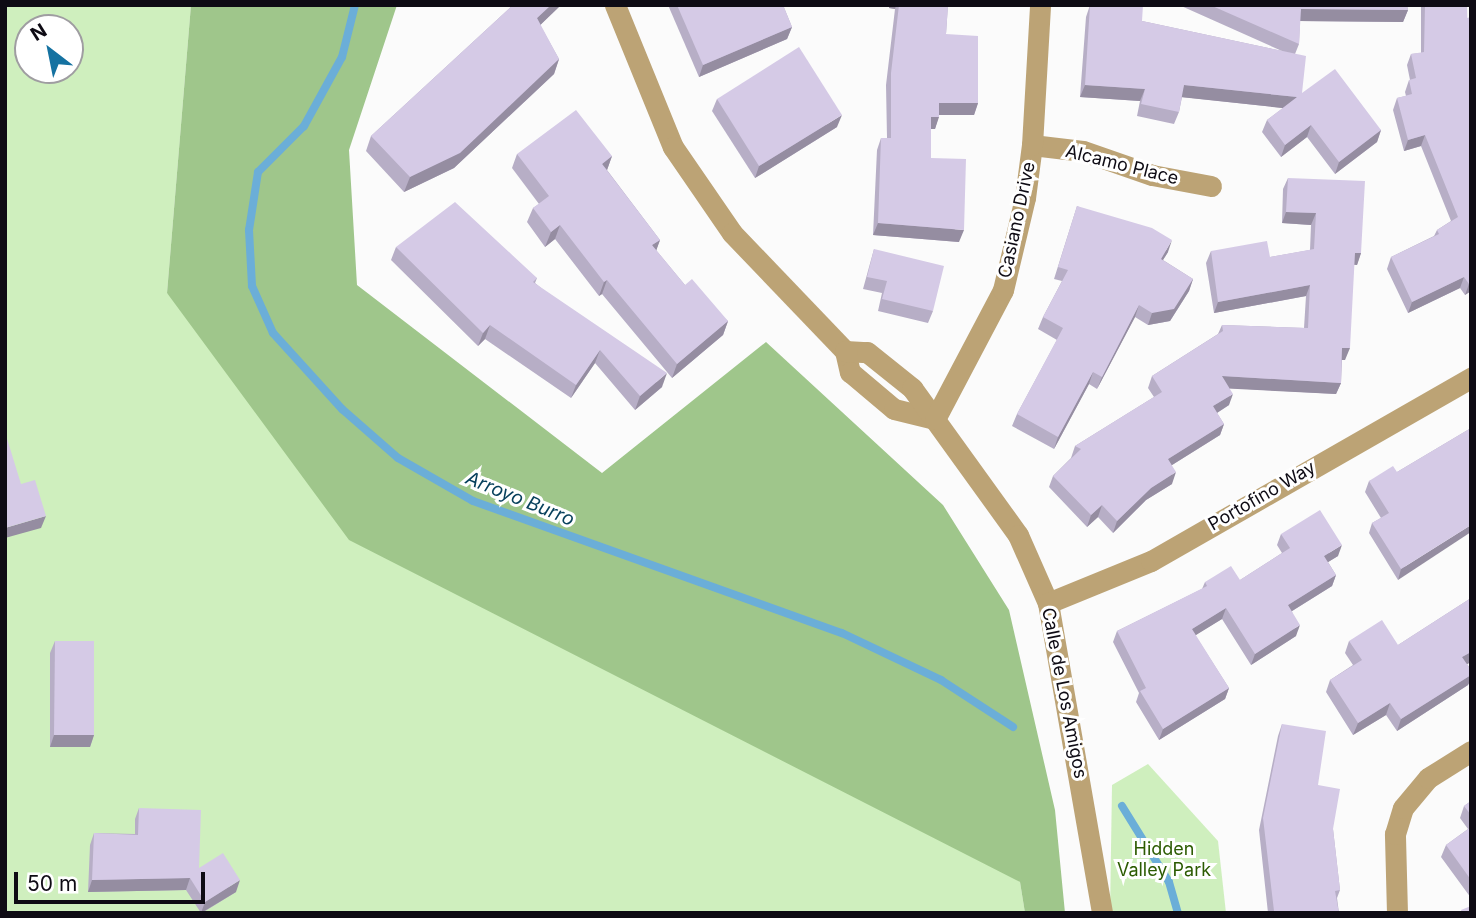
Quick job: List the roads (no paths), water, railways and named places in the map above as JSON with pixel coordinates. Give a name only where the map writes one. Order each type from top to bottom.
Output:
[{"type":"street","points":[[615,5],[657,114],[711,205],[762,267],[845,351],[850,372],[894,409],[935,419]]},
{"type":"street","name":"Casiano Drive","points":[[935,419],[1003,290],[1025,198],[1032,145],[1040,5]]},
{"type":"street","name":"Alcamo Place","points":[[1032,145],[1083,151],[1152,175],[1211,186]]},
{"type":"street","name":"Portofino Way","points":[[1048,603],[1151,561],[1471,379]]},
{"type":"street","name":"Calle de Los Amigos","points":[[935,419],[1018,535],[1048,603],[1102,913]]},
{"type":"street","points":[[1396,913],[1395,834],[1403,808],[1428,778],[1471,751]]},
{"type":"waterway","name":"Arroyo Burro","points":[[355,5],[342,57],[304,126],[258,172],[249,230],[252,286],[273,333],[342,409],[398,458],[473,501],[842,633],[941,680],[1013,727]]},
{"type":"waterway","name":"Arroyo Burro","points":[[1122,806],[1169,882],[1178,913]]},
{"type":"park label","name":"Hidden Valley Park","points":[[1164,860]]}]
